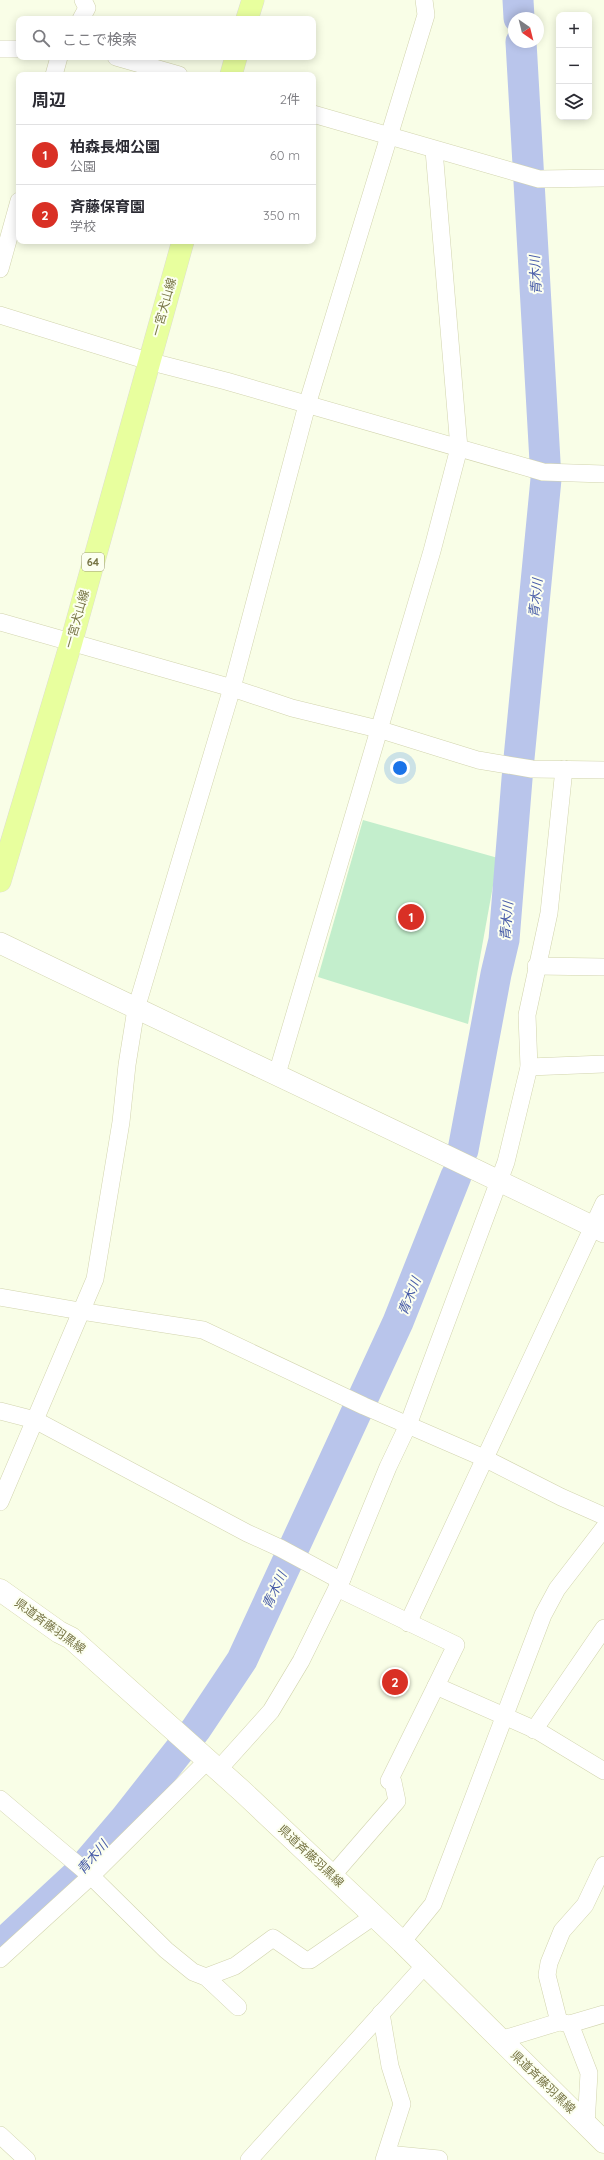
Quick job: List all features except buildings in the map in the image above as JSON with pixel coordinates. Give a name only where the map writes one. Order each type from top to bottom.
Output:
[{"type":"main road","points":[[248,16],[253,0]]},
{"type":"main road","points":[[232,72],[235,60]]},
{"type":"main road","name":"一宮犬山線","points":[[0,881],[70,644],[148,361],[182,244]]},
{"type":"main road","name":"県道斉藤羽黒線","points":[[0,1590],[59,1632],[71,1638],[213,1766],[426,1964],[500,2040],[604,2142]]},
{"type":"street","points":[[83,0],[87,8],[83,16]]},
{"type":"street","points":[[0,1502],[95,1278],[121,1122],[127,1065],[136,1009],[232,688],[308,405],[426,15],[424,0]]},
{"type":"street","points":[[0,49],[16,49]]},
{"type":"street","points":[[55,72],[57,60]]},
{"type":"street","points":[[126,60],[168,72]]},
{"type":"street","points":[[316,115],[539,179],[604,178]]},
{"type":"street","points":[[277,1074],[432,551],[459,448],[434,150]]},
{"type":"street","points":[[0,268],[16,212]]},
{"type":"street","points":[[0,315],[148,361],[543,472],[604,474]]},
{"type":"street","points":[[0,622],[70,644],[232,688],[292,708],[378,730],[478,760],[532,769],[604,770]]},
{"type":"street","points":[[0,1959],[213,1766],[271,1711],[301,1661],[340,1584],[388,1467],[408,1426],[506,1162],[529,1067],[527,1015],[536,966],[549,913],[564,769]]},
{"type":"street","points":[[0,943],[136,1009],[277,1074],[599,1230]]},
{"type":"street","points":[[536,966],[604,967]]},
{"type":"street","points":[[529,1067],[604,1064]]},
{"type":"street","points":[[408,1622],[484,1458],[599,1230],[604,1203]]},
{"type":"street","points":[[0,1297],[203,1330],[408,1426],[484,1458],[561,1497],[604,1516]]},
{"type":"street","points":[[0,1411],[35,1420],[247,1533],[280,1548],[334,1577],[340,1584],[408,1622],[456,1645],[389,1781],[393,1782],[397,1801],[332,1876]]},
{"type":"street","points":[[402,1942],[433,1904],[543,1615],[558,1589],[604,1528]]},
{"type":"street","points":[[534,1730],[604,1628]]},
{"type":"street","points":[[436,1686],[534,1730],[604,1771]]},
{"type":"street","points":[[0,1799],[90,1876],[166,1950],[193,1972],[206,1977],[238,2007]]},
{"type":"street","points":[[586,2125],[597,2076],[565,2023],[547,1975],[549,1964],[562,1931],[584,1905],[604,1865]]},
{"type":"street","points":[[206,1977],[235,1966],[273,1938],[305,1960],[310,1960],[374,1916]]},
{"type":"street","points":[[249,2160],[426,1964]]},
{"type":"street","points":[[381,2013],[390,2066],[402,2104],[385,2157],[438,2159]]},
{"type":"street","points":[[500,2040],[604,2014]]},
{"type":"street","points":[[0,2135],[27,2160]]},
{"type":"green space","points":[[363,820],[498,858],[468,1024],[318,977]]},
{"type":"waterway","name":"青木川","points":[[518,0],[519,12]]},
{"type":"waterway","name":"青木川","points":[[463,1150],[496,974],[504,940],[517,779],[546,479],[521,48]]},
{"type":"waterway","name":"青木川","points":[[0,1946],[78,1874],[125,1819],[196,1729],[242,1660],[398,1322],[456,1176]]},
{"type":"place","name":"柏森長畑公園","points":[[411,917]]},
{"type":"place","name":"斉藤保育園","points":[[395,1682]]}]
